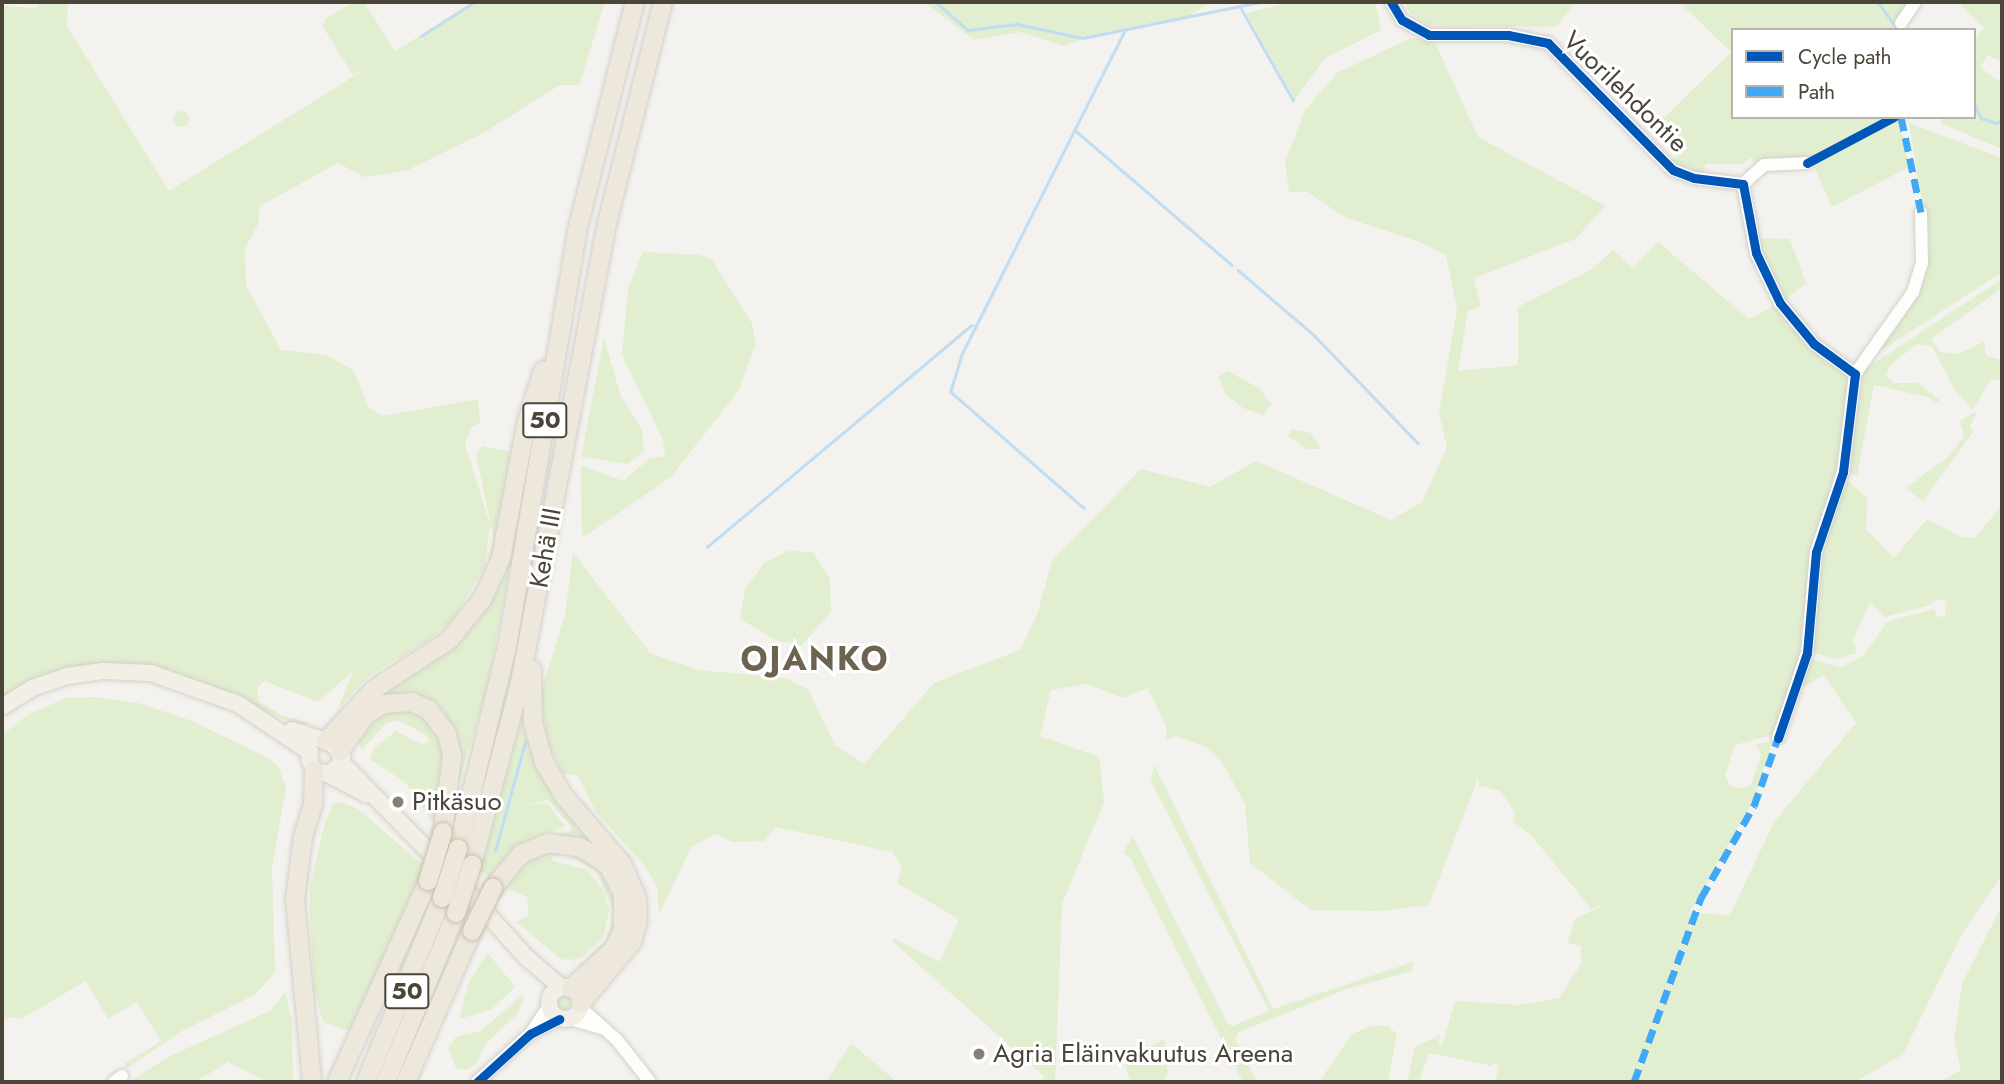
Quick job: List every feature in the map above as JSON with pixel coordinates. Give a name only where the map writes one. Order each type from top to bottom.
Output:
[{"type":"highway","name":"Kehä III","points":[[366,1082],[442,898],[458,849],[513,609],[577,232],[635,2]]},
{"type":"highway","name":"Kehä III","points":[[386,1082],[456,913],[507,742],[607,223],[663,2]]},
{"type":"highway","points":[[313,1082],[295,900],[303,837],[326,756],[373,690],[449,640],[491,584],[500,558],[526,424],[577,232]]},
{"type":"highway","points":[[337,1082],[428,881],[478,737],[513,609]]},
{"type":"highway","points":[[533,617],[531,704],[544,762],[568,802],[622,864],[637,898],[638,921],[632,942],[565,1004]]},
{"type":"highway","points":[[326,756],[374,708],[402,701],[429,710],[447,734],[452,756],[443,832]]},
{"type":"highway","points":[[406,1082],[492,888],[521,854],[548,844],[582,848],[608,865],[623,895],[623,930],[613,950],[565,1004]]},
{"type":"main road","points":[[2,707],[32,688],[67,676],[120,670],[151,673],[194,686],[267,722],[326,756],[391,812],[527,958],[565,1004]]},
{"type":"street","name":"Vuorilehdontie","points":[[1391,2],[1402,20],[1429,35],[1508,35],[1548,43],[1673,170],[1693,178],[1743,184]]},
{"type":"street","points":[[1901,23],[1915,2]]},
{"type":"street","points":[[1807,163],[1764,165],[1743,184],[1756,253],[1780,303],[1814,344],[1855,374]]},
{"type":"street","points":[[1777,738],[1807,653],[1816,552],[1843,472],[1855,374],[1916,285],[1924,239],[1921,212]]},
{"type":"street","points":[[477,1082],[565,1004],[606,1029],[650,1082]]},
{"type":"green space","points":[[39,2],[68,2],[67,26],[169,191],[369,67],[353,75],[323,27],[325,19],[353,2],[364,2],[395,51],[474,2],[605,2],[579,85],[560,85],[485,132],[406,171],[365,177],[338,163],[260,206],[258,224],[245,249],[246,285],[281,350],[327,355],[354,371],[368,407],[383,416],[478,399],[480,423],[472,426],[465,445],[490,524],[485,566],[454,618],[429,640],[368,677],[337,710],[354,670],[318,702],[265,681],[257,688],[259,702],[283,716],[311,723],[301,727],[179,673],[141,666],[105,664],[2,702],[2,6],[36,8]]},
{"type":"green space","points":[[924,2],[1211,2],[1189,16],[1093,35],[1064,46],[1020,32],[974,40]]},
{"type":"green space","points":[[1292,2],[1375,2],[1381,30],[1324,59],[1295,100],[1246,13]]},
{"type":"green space","points":[[1405,2],[1576,2],[1556,27],[1430,25],[1409,12]]},
{"type":"green space","points":[[1679,2],[1910,2],[1893,28],[1731,28],[1731,52]]},
{"type":"green space","points":[[1958,2],[1997,2],[2002,7],[2002,62],[1988,55],[1980,67],[2002,83],[2002,149],[1942,124],[1941,119],[1976,119],[1976,38],[1984,28]]},
{"type":"green space","points":[[1411,38],[1434,40],[1478,137],[1606,206],[1575,239],[1474,278],[1481,306],[1468,311],[1458,371],[1518,365],[1518,307],[1592,269],[1613,250],[1633,268],[1658,242],[1749,319],[1776,305],[1852,376],[1839,471],[1813,548],[1803,653],[1775,734],[1735,745],[1725,775],[1730,785],[1742,789],[1751,784],[1761,755],[1756,744],[1772,742],[1754,799],[1689,913],[1730,915],[1774,822],[1856,723],[1824,675],[1800,689],[1810,659],[1841,668],[1864,655],[1887,622],[1934,609],[1938,617],[1945,616],[1946,602],[1939,599],[1927,606],[1885,617],[1870,602],[1853,640],[1857,653],[1835,659],[1811,652],[1821,550],[1846,479],[1867,498],[1866,529],[1894,558],[1927,519],[1961,537],[1975,538],[2002,505],[2002,875],[1962,934],[1903,1054],[1855,1082],[1495,1082],[1499,1066],[1492,1062],[1492,1066],[1429,1053],[1419,1082],[1407,1082],[1415,1047],[1440,1035],[1438,1045],[1442,1046],[1455,1001],[1519,1005],[1559,998],[1581,964],[1581,946],[1567,943],[1575,919],[1605,904],[1591,909],[1532,836],[1513,821],[1515,812],[1500,791],[1479,786],[1478,778],[1429,905],[1380,911],[1311,910],[1250,863],[1245,804],[1223,764],[1206,747],[1176,736],[1165,740],[1167,729],[1148,688],[1123,698],[1087,684],[1051,690],[1040,736],[1099,757],[1104,802],[1062,904],[1055,1082],[1041,1082],[1045,1077],[892,941],[894,938],[940,962],[959,919],[897,883],[902,866],[892,852],[776,827],[764,841],[732,842],[717,834],[692,846],[659,914],[657,886],[644,865],[596,812],[578,776],[562,773],[548,743],[540,694],[565,615],[573,552],[651,654],[699,670],[785,678],[808,689],[835,745],[864,764],[934,683],[1020,650],[1037,615],[1052,561],[1141,469],[1210,487],[1256,461],[1391,520],[1422,502],[1447,447],[1439,413],[1457,309],[1446,255],[1417,241],[1344,217],[1308,192],[1289,192],[1285,163],[1305,110],[1337,73]]},
{"type":"green space","points":[[1731,52],[1731,119],[1884,119],[1807,161],[1759,166],[1751,157],[1743,164],[1705,164],[1704,176],[1670,163],[1688,148],[1661,121]]},
{"type":"green space","points":[[181,111],[187,113],[187,125],[181,127],[175,125],[173,119],[175,113]]},
{"type":"green space","points":[[1898,119],[1909,167],[1832,207],[1813,164]]},
{"type":"green space","points":[[1909,123],[2002,158],[2002,272],[1873,356],[1926,263],[1928,238]]},
{"type":"green space","points":[[1756,238],[1789,239],[1792,245],[1806,283],[1782,302]]},
{"type":"green space","points":[[643,252],[699,255],[712,260],[752,323],[756,343],[739,390],[671,477],[582,538],[581,465],[623,481],[649,459],[665,456],[663,440],[622,355],[628,288]]},
{"type":"green space","points":[[2002,279],[2002,288],[1931,339],[1940,352],[1957,354],[1984,342],[1986,356],[2002,360],[2002,379],[1991,380],[1972,410],[1953,387],[1932,346],[1917,344],[1890,365],[1886,376],[1894,383],[1918,383],[1940,400],[1937,403],[1928,397],[1874,385],[1857,476],[1847,471],[1864,370]]},
{"type":"green space","points":[[604,337],[620,394],[642,430],[644,451],[628,464],[581,457]]},
{"type":"green space","points":[[1227,371],[1259,388],[1271,404],[1264,415],[1243,408],[1225,394],[1219,377]]},
{"type":"green space","points":[[1977,413],[1970,426],[1973,432],[1923,501],[1906,488],[1949,456],[1964,436],[1960,421]]},
{"type":"green space","points":[[1292,429],[1311,433],[1321,449],[1306,449],[1288,436]]},
{"type":"green space","points":[[483,446],[515,453],[498,551],[482,590],[446,636],[377,682],[338,726],[335,723],[362,689],[437,641],[480,589],[494,541],[476,453]]},
{"type":"green space","points":[[518,524],[486,693],[458,785],[436,711],[360,709],[455,641]]},
{"type":"green space","points":[[788,551],[813,552],[830,579],[831,612],[801,646],[776,640],[740,619],[745,590],[764,563]]},
{"type":"green space","points":[[95,697],[138,703],[192,721],[266,757],[278,766],[286,788],[272,867],[275,972],[256,994],[180,1032],[125,1070],[125,1063],[161,1041],[137,1002],[108,1019],[86,981],[21,1019],[11,1017],[2,1023],[2,735],[29,714],[66,698]]},
{"type":"green space","points":[[526,701],[534,745],[628,881],[610,960],[623,883],[557,840],[492,881],[480,869]],"holes":[[[548,800],[571,826],[570,832],[536,837],[565,826],[547,803],[527,805]]]},
{"type":"green space","points":[[390,708],[419,711],[445,741],[435,826],[406,783],[370,759],[374,748],[396,731],[421,744],[429,742],[426,735],[398,720],[385,724],[362,750],[356,737]]},
{"type":"green space","points":[[1154,764],[1273,1009],[1413,962],[1412,971],[1347,989],[1239,1032],[1235,1039],[1257,1082],[1243,1082],[1131,859],[1123,852],[1133,836],[1227,1023],[1232,1026],[1269,1011],[1151,781]]},
{"type":"green space","points":[[342,802],[358,809],[424,866],[352,1032],[323,1022],[314,990],[310,915],[310,888],[324,825],[333,804]]},
{"type":"green space","points":[[543,850],[573,851],[601,867],[618,894],[617,932],[583,973],[579,967],[606,941],[614,912],[597,872],[568,855],[552,856],[553,861],[587,870],[604,891],[609,909],[604,936],[581,958],[569,960],[561,959],[516,922],[529,915],[527,897],[501,885],[517,865]]},
{"type":"green space","points":[[2002,905],[2002,1082],[1939,1082],[1961,1070],[1954,1040],[1962,984]]},
{"type":"green space","points":[[488,953],[515,987],[492,1009],[459,1019],[469,981]]},
{"type":"green space","points":[[285,992],[292,1021],[293,1082],[267,1082],[228,1062],[195,1082],[129,1082],[168,1057],[270,1011]]},
{"type":"green space","points":[[561,993],[567,993],[572,1001],[570,1007],[561,1009],[556,1004],[556,998]]},
{"type":"green space","points":[[522,995],[524,999],[516,1015],[485,1045],[477,1063],[467,1070],[456,1068],[448,1048],[456,1037],[481,1031]]},
{"type":"green space","points":[[1372,1026],[1388,1026],[1397,1034],[1388,1082],[1319,1082],[1352,1034]]},
{"type":"green space","points":[[1164,1038],[1168,1072],[1163,1082],[1131,1082],[1125,1065]]},
{"type":"green space","points":[[851,1043],[897,1082],[826,1082]]},
{"type":"waterway","points":[[421,36],[474,2]]},
{"type":"waterway","points":[[936,2],[968,30],[1017,24],[1083,38],[1260,2]]},
{"type":"waterway","points":[[1878,2],[1897,28]]},
{"type":"waterway","points":[[1241,8],[1293,100]]},
{"type":"waterway","points":[[1125,31],[1075,130],[1232,265]]},
{"type":"waterway","points":[[1976,107],[1981,118],[1996,123],[2002,120]]},
{"type":"waterway","points":[[1075,130],[962,355],[951,392],[1084,508]]},
{"type":"waterway","points":[[1238,270],[1314,335],[1418,443]]},
{"type":"waterway","points":[[707,547],[970,326],[976,326]]},
{"type":"waterway","points":[[495,851],[525,742]]},
{"type":"marked path","points":[[1901,119],[1921,212]]},
{"type":"marked path","points":[[1634,1082],[1701,898],[1754,806],[1778,738]]},
{"type":"cycle path","points":[[1391,2],[1402,20],[1429,35],[1508,35],[1548,43],[1673,170],[1694,178],[1743,184],[1756,253],[1780,303],[1814,344],[1855,374],[1843,472],[1816,552],[1807,653],[1778,738]]},
{"type":"cycle path","points":[[1807,163],[1890,119]]},
{"type":"cycle path","points":[[477,1082],[530,1034],[559,1019]]},
{"type":"place","name":"Pitkäsuo","points":[[398,802]]},
{"type":"place","name":"Agria Eläinvakuutus Areena","points":[[979,1054]]},
{"type":"district","name":"OJANKO","points":[[815,659]]}]
